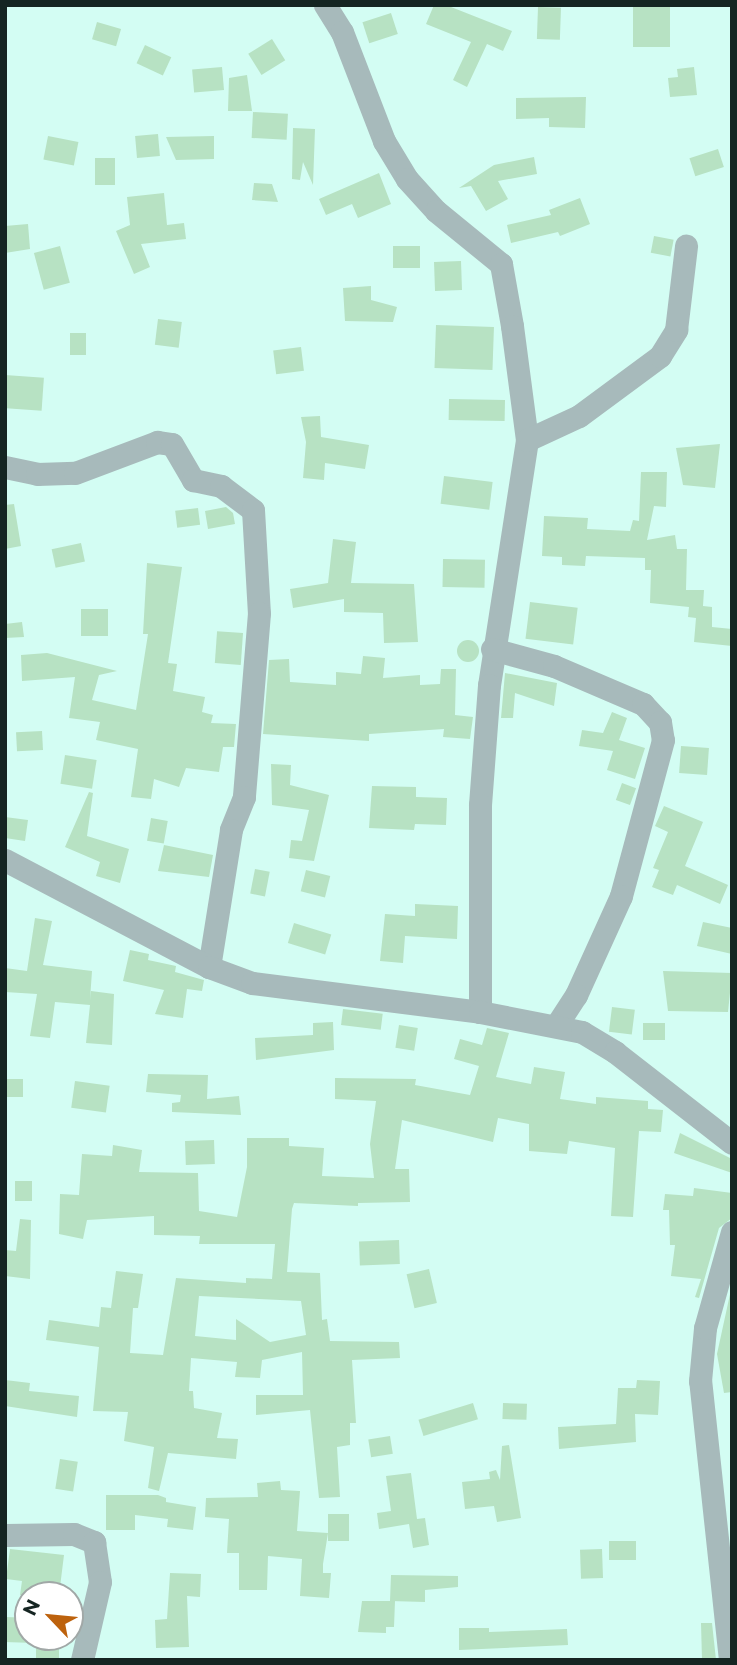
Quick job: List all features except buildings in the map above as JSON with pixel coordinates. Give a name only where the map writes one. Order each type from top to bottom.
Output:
[{"type":"street","points":[[325,5],[342,32],[379,130],[407,179],[436,211],[501,264],[527,440],[492,649],[480,805],[480,1012]]},
{"type":"street","points":[[527,440],[579,416],[660,356],[676,330],[686,246]]},
{"type":"street","points":[[5,467],[37,474],[75,472],[157,442],[173,444],[193,480],[220,486],[253,510],[259,613],[244,797],[232,830],[209,967]]},
{"type":"street","points":[[492,649],[554,666],[643,704],[660,722],[663,740],[621,896],[576,995],[556,1026]]},
{"type":"street","points":[[5,860],[209,967],[293,991],[480,1012],[582,1032],[615,1052],[732,1143]]},
{"type":"street","points":[[730,1660],[701,1361],[705,1328],[732,1233]]},
{"type":"street","points":[[5,1535],[74,1534],[94,1542],[100,1582],[82,1660]]}]
